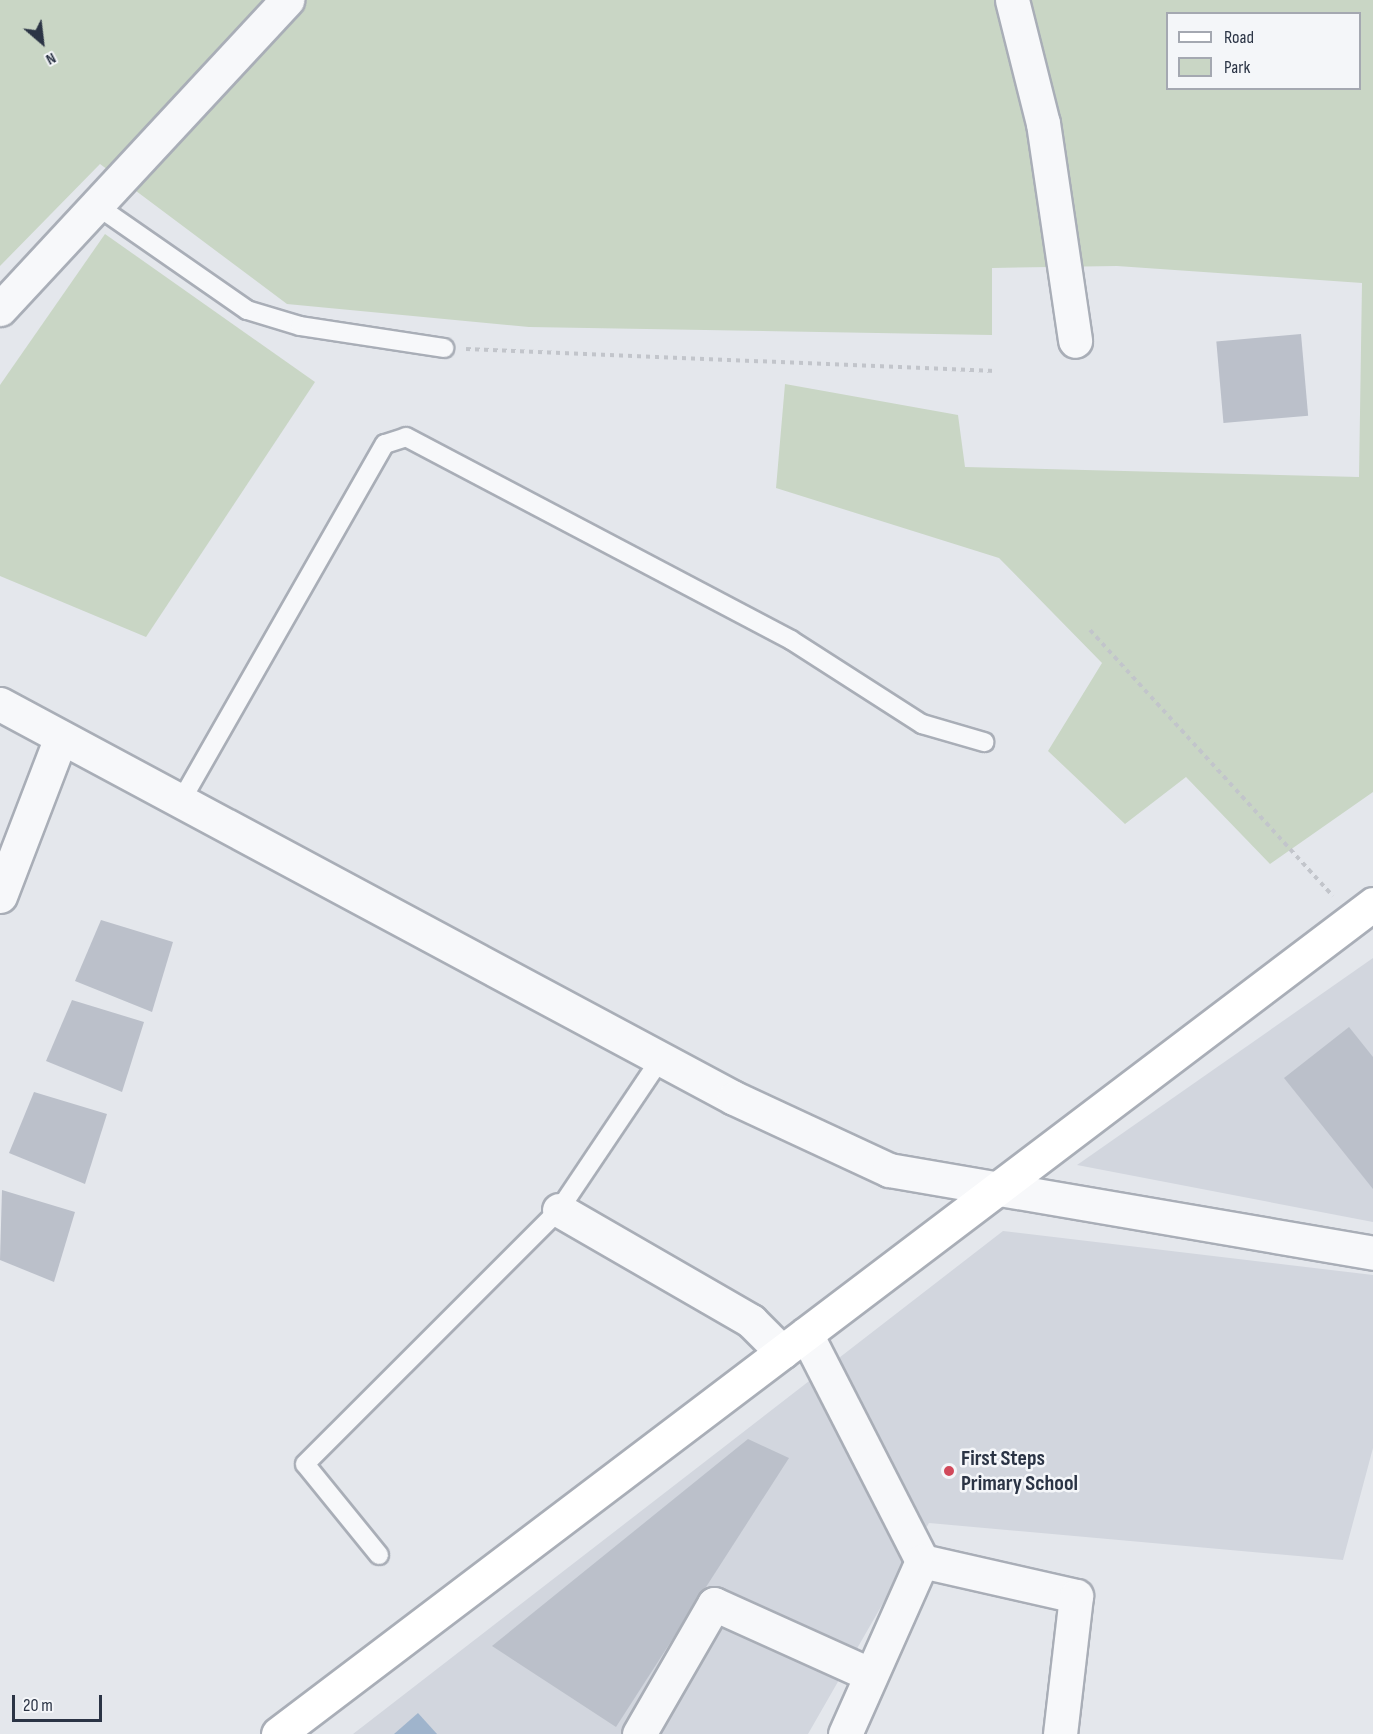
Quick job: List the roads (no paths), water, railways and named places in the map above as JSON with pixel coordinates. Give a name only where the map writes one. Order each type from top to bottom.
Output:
[{"type":"main road","points":[[279,1734],[1363,911]]},
{"type":"street","points":[[0,309],[287,0]]},
{"type":"street","points":[[1012,0],[1043,123],[1075,341]]},
{"type":"street","points":[[0,704],[661,1058],[889,1170],[1373,1253]]},
{"type":"street","points":[[0,896],[61,737]]},
{"type":"street","points":[[559,1210],[751,1322],[794,1343],[922,1562],[1076,1596],[1060,1734]]},
{"type":"street","points":[[845,1734],[922,1562]]},
{"type":"street","points":[[639,1734],[714,1604],[872,1675]]},
{"type":"lane","points":[[96,205],[247,310],[300,326],[444,348]]},
{"type":"lane","points":[[181,801],[385,444],[406,437],[791,640],[922,724],[984,742]]},
{"type":"lane","points":[[379,1555],[306,1464],[559,1210],[661,1058]]},
{"type":"water","points":[[418,1713],[437,1734],[394,1734]]},
{"type":"place","name":"First Steps Primary School","points":[[949,1471]]}]
